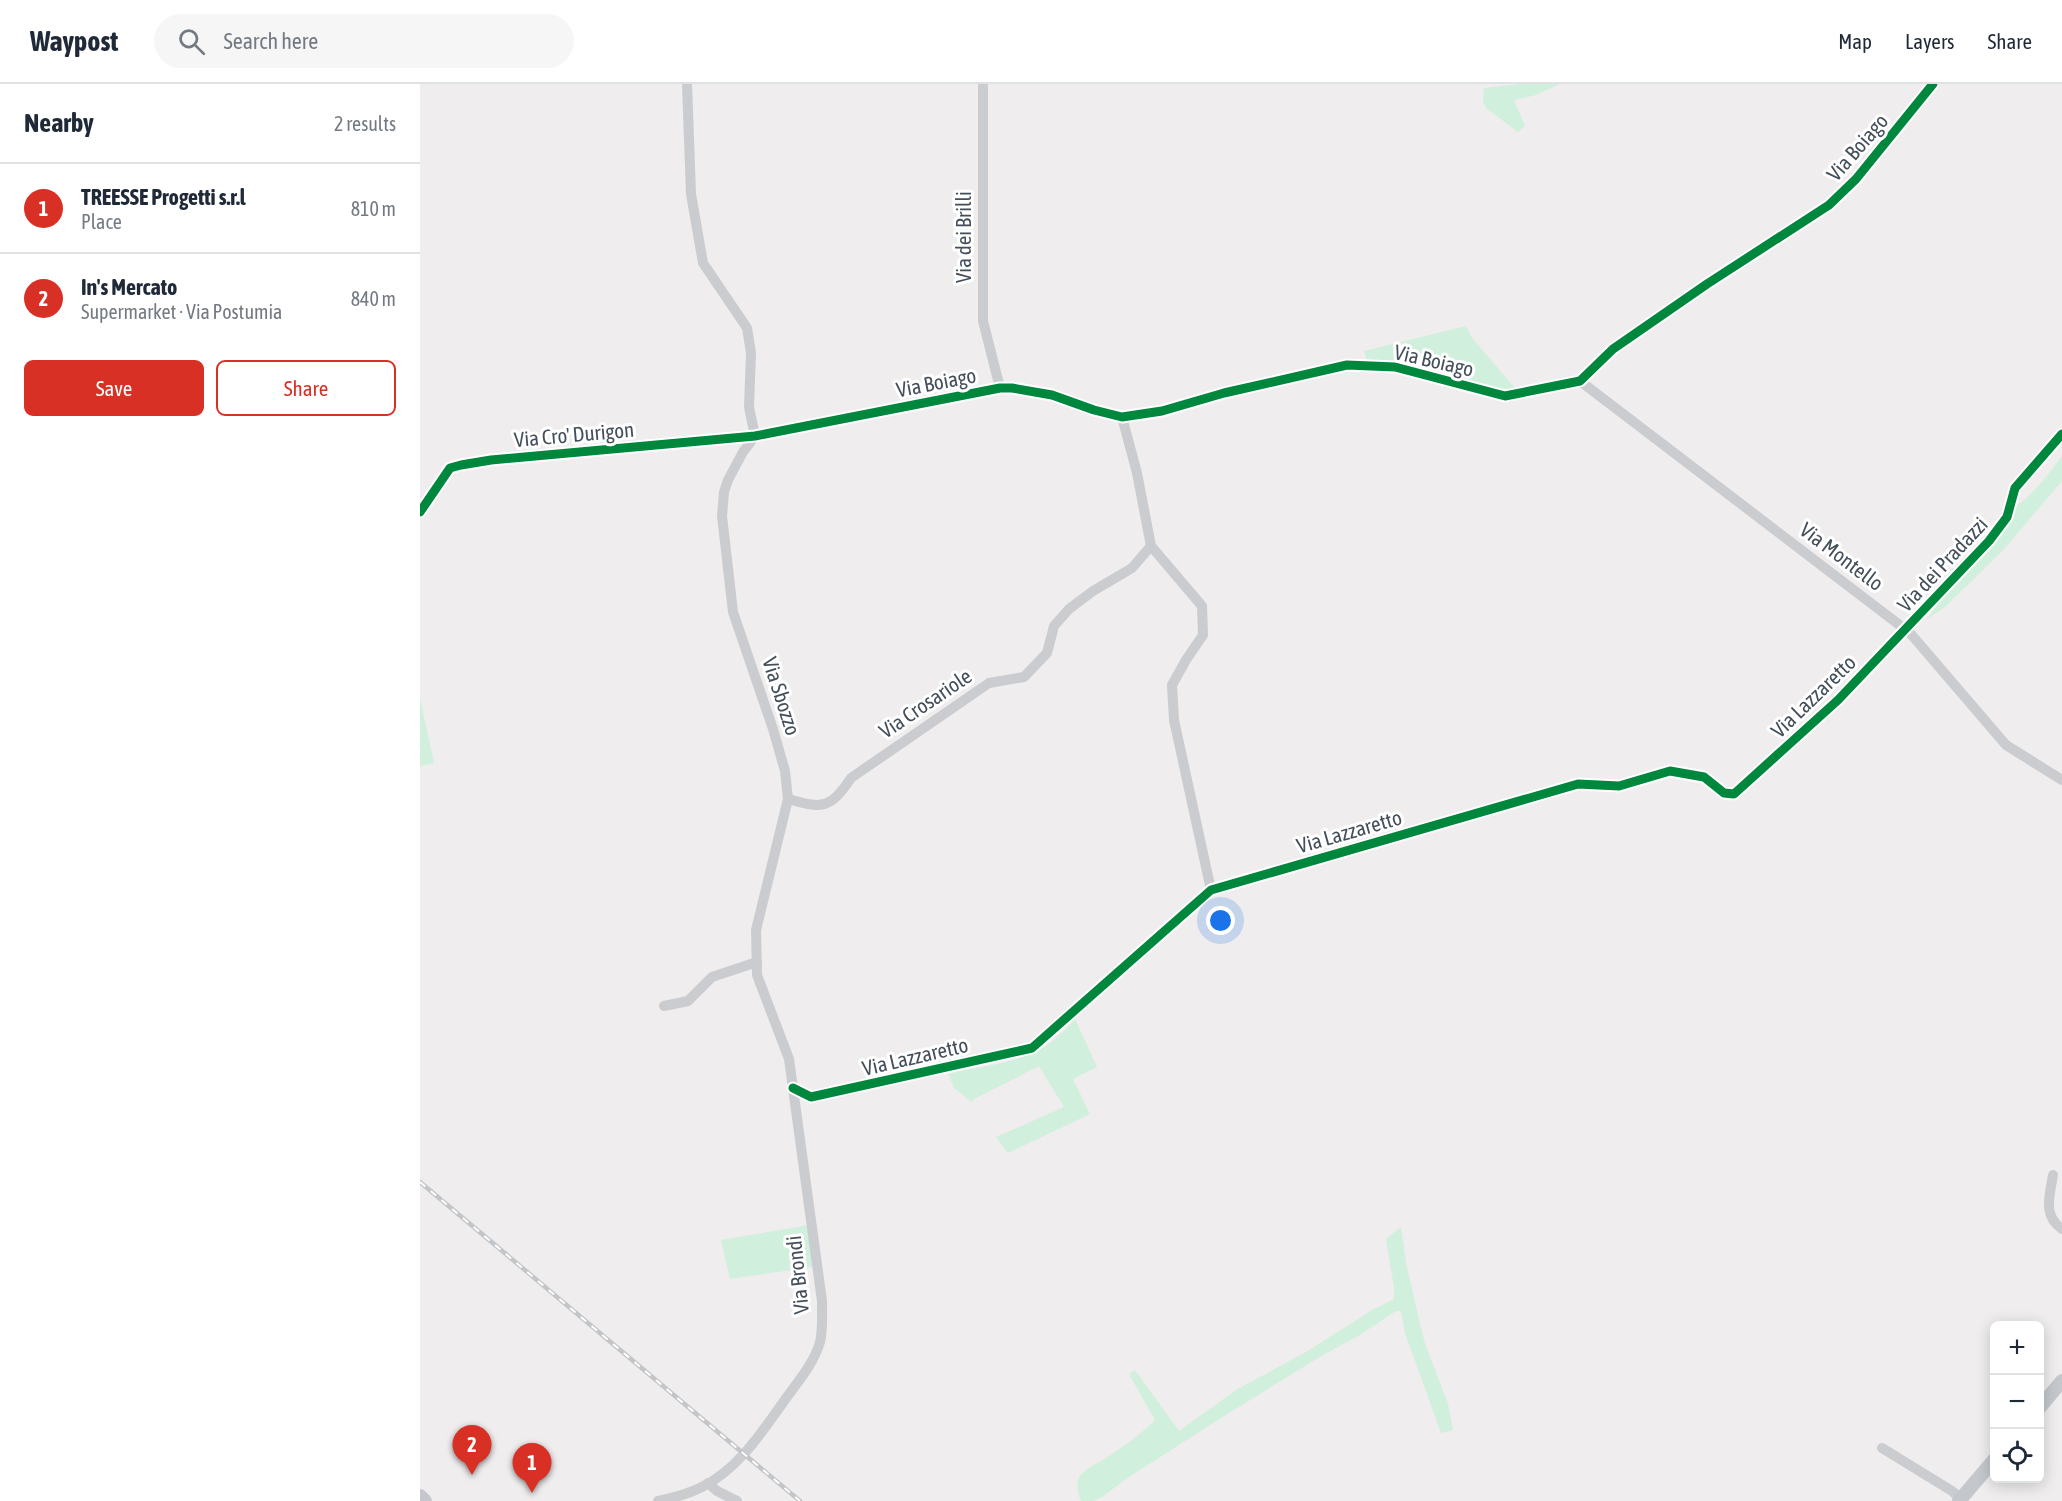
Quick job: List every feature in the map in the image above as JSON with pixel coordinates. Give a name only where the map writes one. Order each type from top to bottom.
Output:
[{"type":"main road","points":[[2044,1402],[2060,1384]]},
{"type":"main road","points":[[1960,1500],[1990,1466]]},
{"type":"main road","points":[[420,1496],[425,1501]]},
{"type":"street","points":[[687,84],[691,194],[703,263],[747,328],[752,353],[749,407],[755,436]]},
{"type":"street","name":"Via dei Brilli","points":[[983,84],[982,321],[1000,388]]},
{"type":"street","name":"Via Boiago","points":[[755,436],[1000,388],[1052,395],[1122,417],[1162,411],[1224,393],[1347,365],[1395,367],[1505,396],[1580,381],[1623,343],[1707,284],[1829,205],[1856,179],[1933,84]]},
{"type":"street","name":"Via Montello","points":[[1580,381],[1906,630],[2006,745],[2062,780]]},
{"type":"street","points":[[1122,417],[1137,473],[1151,546],[1202,606],[1203,635],[1173,685],[1173,709],[1211,890]]},
{"type":"street","name":"Via dei Pradazzi","points":[[1906,630],[1999,530],[2007,517],[2014,488],[2062,434]]},
{"type":"street","name":"Via Cro' Durigon","points":[[420,512],[450,468],[461,465],[491,460],[755,436]]},
{"type":"street","name":"Via Sbozzo","points":[[755,436],[742,452],[728,480],[724,492],[722,516],[733,612],[773,729],[785,771],[788,799],[756,930],[757,975]]},
{"type":"street","name":"Via Crosariole","points":[[788,799],[810,805],[826,804],[838,797],[851,778],[989,683],[1024,677],[1047,653],[1054,626],[1069,609],[1131,568],[1151,546]]},
{"type":"street","name":"Via Lazzaretto","points":[[793,1088],[811,1097],[1032,1048],[1211,890],[1578,784],[1619,786],[1670,771],[1704,777],[1724,793],[1734,794],[1838,700],[1906,630]]},
{"type":"street","points":[[664,1006],[688,1001],[712,977],[757,962]]},
{"type":"street","name":"Via Brondi","points":[[658,1501],[677,1497],[708,1483],[735,1464],[755,1441],[810,1365],[820,1343],[822,1301],[789,1059],[757,975]]},
{"type":"street","points":[[2053,1175],[2048,1206],[2050,1217],[2062,1229]]},
{"type":"street","points":[[1882,1448],[1952,1491],[1960,1500]]},
{"type":"street","points":[[708,1483],[717,1491],[737,1501]]},
{"type":"green space","points":[[1520,84],[1560,84],[1536,95],[1514,100],[1525,126],[1518,132],[1486,108],[1483,101],[1484,88]]},
{"type":"green space","points":[[1466,326],[1472,338],[1519,393],[1494,389],[1411,363],[1367,360],[1364,351]]},
{"type":"green space","points":[[2062,456],[2062,481],[2004,549],[1944,608],[1927,619],[1951,586],[1945,582],[1952,570],[1972,555],[2015,507],[2040,484]]},
{"type":"green space","points":[[420,699],[434,763],[420,766]]},
{"type":"green space","points":[[1075,1019],[1097,1067],[1073,1079],[1090,1114],[1008,1153],[996,1137],[1064,1107],[1039,1066],[972,1100],[973,1103],[954,1088],[948,1074],[1013,1060],[1037,1051],[1055,1039]]},
{"type":"green space","points":[[809,1225],[812,1267],[730,1279],[721,1240]]},
{"type":"green space","points":[[1401,1227],[1406,1262],[1425,1344],[1448,1404],[1453,1430],[1441,1433],[1405,1333],[1401,1311],[1396,1311],[1232,1411],[1102,1497],[1093,1501],[1081,1501],[1078,1481],[1081,1475],[1132,1440],[1155,1420],[1129,1374],[1135,1370],[1179,1431],[1236,1390],[1306,1352],[1372,1310],[1394,1299],[1386,1239]]},
{"type":"railway","points":[[420,1182],[800,1501]]},
{"type":"cycle path","points":[[420,512],[450,468],[461,465],[491,460],[755,436],[1000,388],[1052,395],[1122,417],[1162,411],[1224,393],[1347,365],[1395,367],[1505,396],[1580,381],[1613,349],[1707,284],[1829,205],[1856,179],[1933,84]]},
{"type":"cycle path","points":[[793,1088],[811,1097],[1032,1048],[1211,890],[1578,784],[1619,786],[1670,771],[1704,777],[1724,793],[1734,794],[1838,700],[1989,541],[2007,517],[2015,488],[2062,434]]},
{"type":"place","name":"In's Mercato","points":[[472,1475]]},
{"type":"place","name":"TREESSE Progetti s.r.l","points":[[532,1493]]}]
